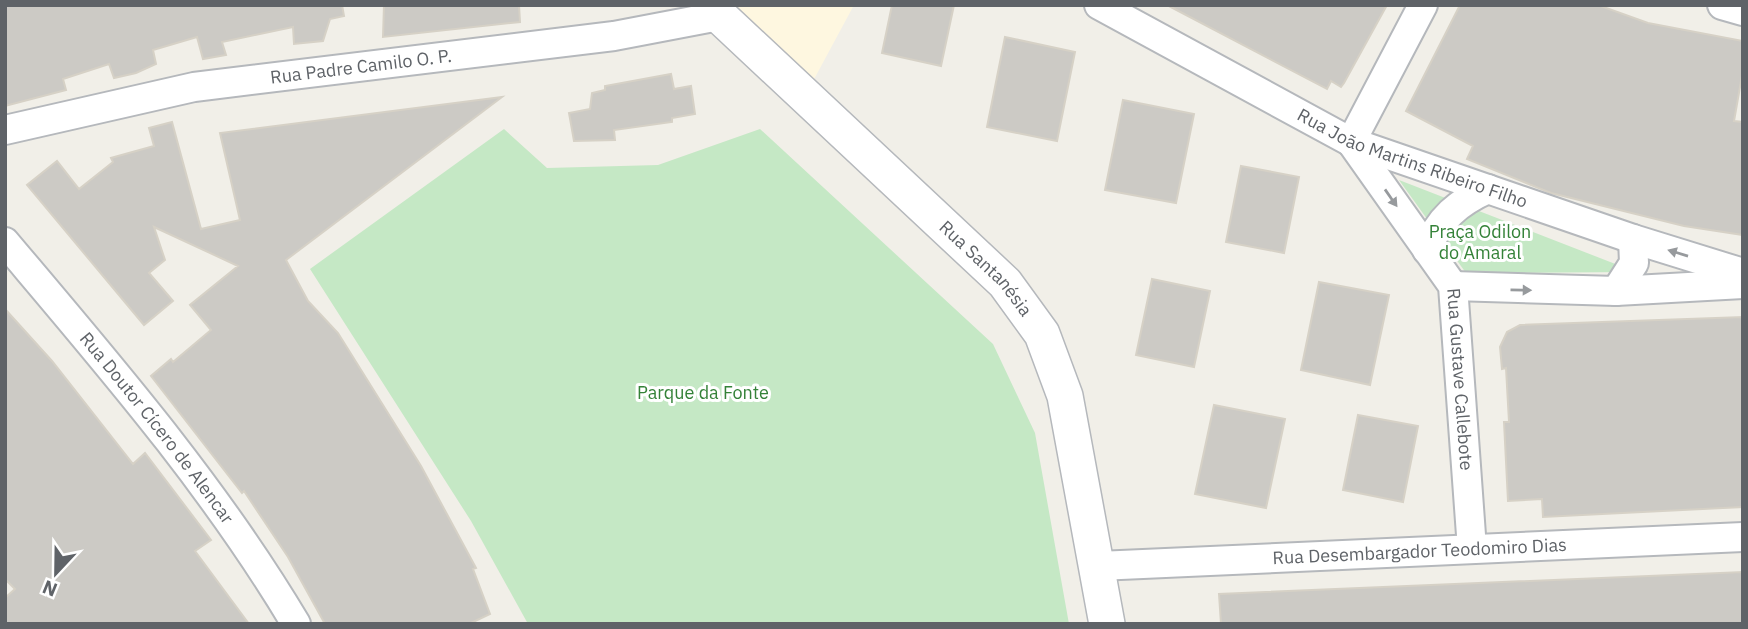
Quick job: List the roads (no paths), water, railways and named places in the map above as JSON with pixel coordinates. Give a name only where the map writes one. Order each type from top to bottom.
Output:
[{"type":"street","name":"Rua João Martins Ribeiro Filho","points":[[1099,5],[1351,142],[1633,239],[1743,273]]},
{"type":"street","points":[[1351,142],[1423,5]]},
{"type":"street","points":[[1722,5],[1743,11]]},
{"type":"street","name":"Rua Padre Camilo O. P.","points":[[5,130],[194,87],[614,36],[714,11]]},
{"type":"street","name":"Rua Santanésia","points":[[714,11],[1019,299],[1047,345],[1065,396],[1107,624]]},
{"type":"street","name":"Rua Gustave Callebote","points":[[1351,142],[1453,286],[1472,549]]},
{"type":"street","points":[[1427,250],[1441,221],[1467,198],[1488,189]]},
{"type":"street","points":[[1616,291],[1634,262],[1633,239]]},
{"type":"street","name":"Rua Doutor Cícero de Alencar","points":[[5,242],[134,395],[231,523],[296,624]]},
{"type":"street","points":[[1453,286],[1616,291],[1743,284]]},
{"type":"street","name":"Rua Desembargador Teodomiro Dias","points":[[1098,566],[1743,537]]},
{"type":"park label","name":"Praça Odilon do Amaral","points":[[1480,242]]},
{"type":"park label","name":"Parque da Fonte","points":[[703,393]]}]
